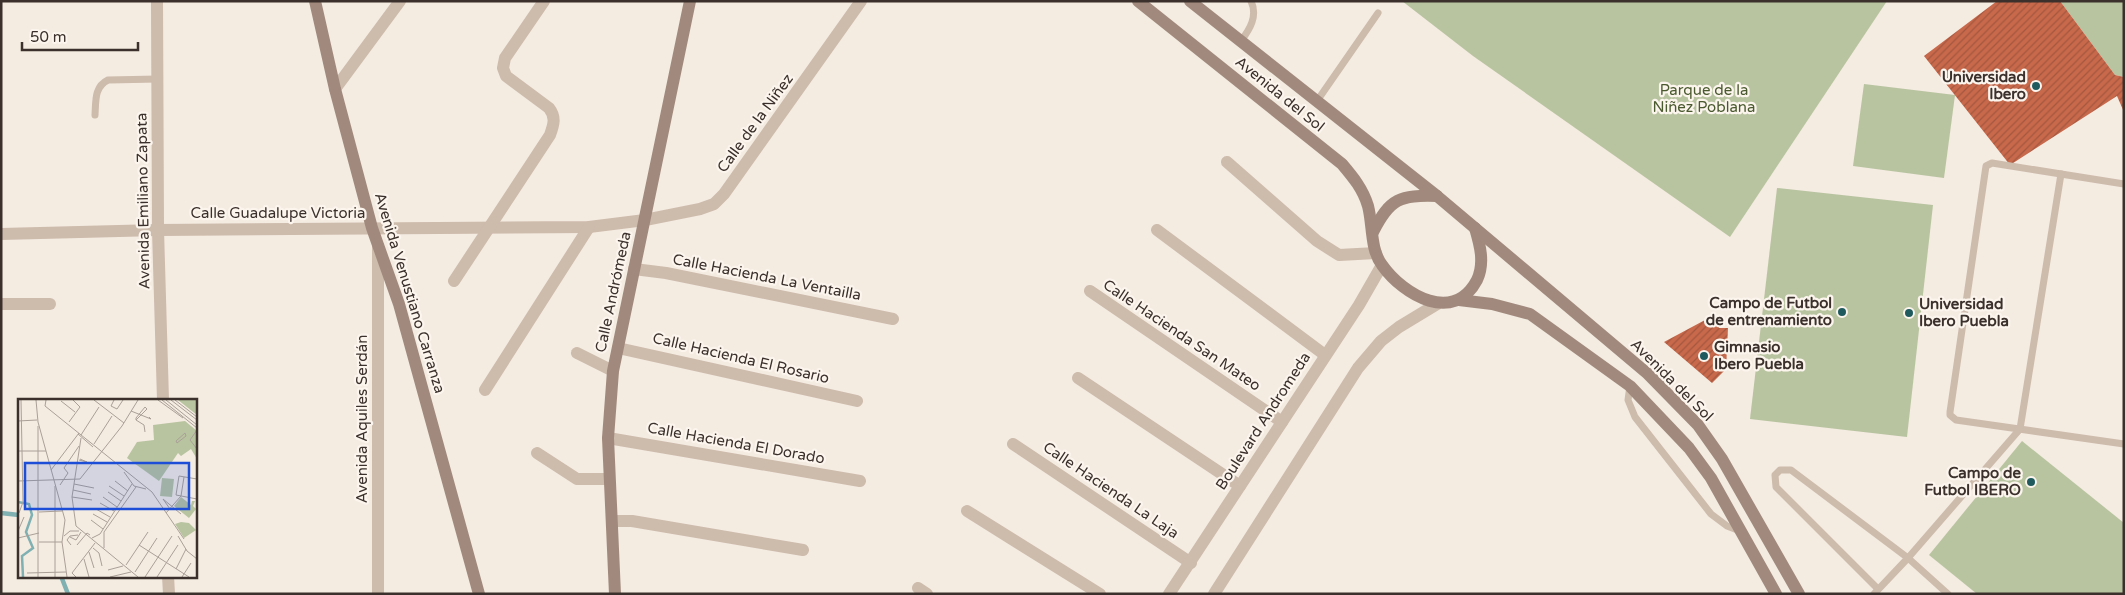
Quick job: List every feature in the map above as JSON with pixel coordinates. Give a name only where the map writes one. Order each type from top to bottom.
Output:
[{"type":"main road","name":"Avenida Venustiano Carranza","points":[[315,1],[335,89],[372,228],[399,304],[479,594]]},
{"type":"main road","name":"Calle Andrómeda","points":[[615,594],[608,438],[614,371],[690,1]]},
{"type":"main road","name":"Avenida del Sol","points":[[1138,1],[1342,164],[1360,185],[1368,205],[1373,232]]},
{"type":"main road","name":"Avenida del Sol","points":[[1190,1],[1437,196]]},
{"type":"main road","points":[[1459,300],[1472,289],[1481,271],[1481,248],[1475,228],[1437,196],[1400,199],[1384,211],[1373,232],[1379,259],[1412,294],[1437,304],[1459,300],[1492,304],[1530,314],[1630,386],[1689,448],[1711,478],[1776,594]]},
{"type":"main road","name":"Avenida del Sol","points":[[1475,228],[1648,374],[1698,425],[1722,459],[1799,594]]},
{"type":"street","name":"Avenida Emiliano Zapata","points":[[157,1],[158,230],[163,399]]},
{"type":"street","points":[[335,89],[400,1]]},
{"type":"street","points":[[454,281],[550,135],[554,125],[554,115],[550,108],[506,76],[503,68],[505,58],[544,1]]},
{"type":"street","name":"Calle de la Niñez","points":[[645,220],[700,209],[714,204],[724,194],[862,1]]},
{"type":"street","points":[[1227,162],[1317,241],[1339,255],[1379,259]]},
{"type":"street","name":"Calle Guadalupe Victoria","points":[[1,234],[158,230],[588,226],[645,220]]},
{"type":"street","points":[[485,390],[588,226]]},
{"type":"street","points":[[1157,230],[1325,355]]},
{"type":"street","name":"Avenida Aquiles Serdán","points":[[378,245],[378,594]]},
{"type":"street","name":"Boulevard Andromeda","points":[[1170,594],[1359,305],[1379,259]]},
{"type":"street","name":"Calle Hacienda La Ventailla","points":[[634,269],[894,319]]},
{"type":"street","name":"Calle Hacienda San Mateo","points":[[1090,291],[1282,422]]},
{"type":"street","points":[[1,304],[50,304]]},
{"type":"street","points":[[1214,594],[1358,368],[1381,341],[1399,327],[1437,304]]},
{"type":"street","name":"Calle Hacienda El Rosario","points":[[618,348],[857,401]]},
{"type":"street","points":[[577,352],[614,371]]},
{"type":"street","points":[[1078,378],[1240,486]]},
{"type":"street","name":"Calle Hacienda El Dorado","points":[[608,438],[860,481]]},
{"type":"street","name":"Calle Hacienda La Laja","points":[[1013,444],[1190,563]]},
{"type":"street","points":[[537,453],[577,479],[609,479]]},
{"type":"street","points":[[967,511],[1100,594]]},
{"type":"street","points":[[612,521],[632,521],[803,550]]},
{"type":"street","points":[[168,578],[169,594]]},
{"type":"lane","points":[[1241,42],[1250,28],[1254,16],[1251,1]]},
{"type":"lane","points":[[1318,101],[1378,13]]},
{"type":"lane","points":[[95,115],[98,90],[102,83],[108,80],[158,79]]},
{"type":"lane","points":[[2124,184],[1992,163],[1984,169],[1950,412],[1950,416],[1956,420],[2124,444]]},
{"type":"lane","points":[[1948,594],[1908,558],[1791,470],[1780,470],[1775,475],[1776,486],[1876,591],[1908,558],[2020,429],[2061,174]]},
{"type":"lane","points":[[1630,386],[1628,400],[1635,417],[1711,514],[1727,526],[1740,531]]},
{"type":"green space","name":"Parque de la Niñez Poblana","points":[[1402,1],[1887,1],[1730,237],[1473,56]]},
{"type":"green space","points":[[2060,1],[2124,1],[2124,77],[2115,75]]},
{"type":"green space","points":[[1864,84],[1955,95],[1944,178],[1853,166]]},
{"type":"green space","name":"Campo de Futbol de entrenamiento","points":[[1777,188],[1933,205],[1907,437],[1750,419]]},
{"type":"green space","name":"Campo de Futbol IBERO","points":[[2022,441],[2124,523],[2124,594],[1977,594],[1929,555]]},
{"type":"building","name":"Universidad Ibero","points":[[1997,1],[2060,1],[2115,75],[2124,77],[2124,112],[2117,96],[2010,165],[1924,56]]},
{"type":"building","name":"Gimnasio Ibero Puebla","points":[[1705,320],[1720,320],[1719,328],[1728,328],[1726,369],[1712,383],[1664,342]]},
{"type":"waterway","points":[[1,513],[18,515]]},
{"type":"waterway","points":[[62,578],[68,594]]},
{"type":"place","name":"Universidad Ibero","points":[[2036,86]]},
{"type":"place","name":"Campo de Futbol de entrenamiento","points":[[1842,312]]},
{"type":"place","name":"Universidad Ibero Puebla","points":[[1909,313]]},
{"type":"place","name":"Gimnasio Ibero Puebla","points":[[1704,356]]},
{"type":"place","name":"Campo de Futbol IBERO","points":[[2031,482]]}]
